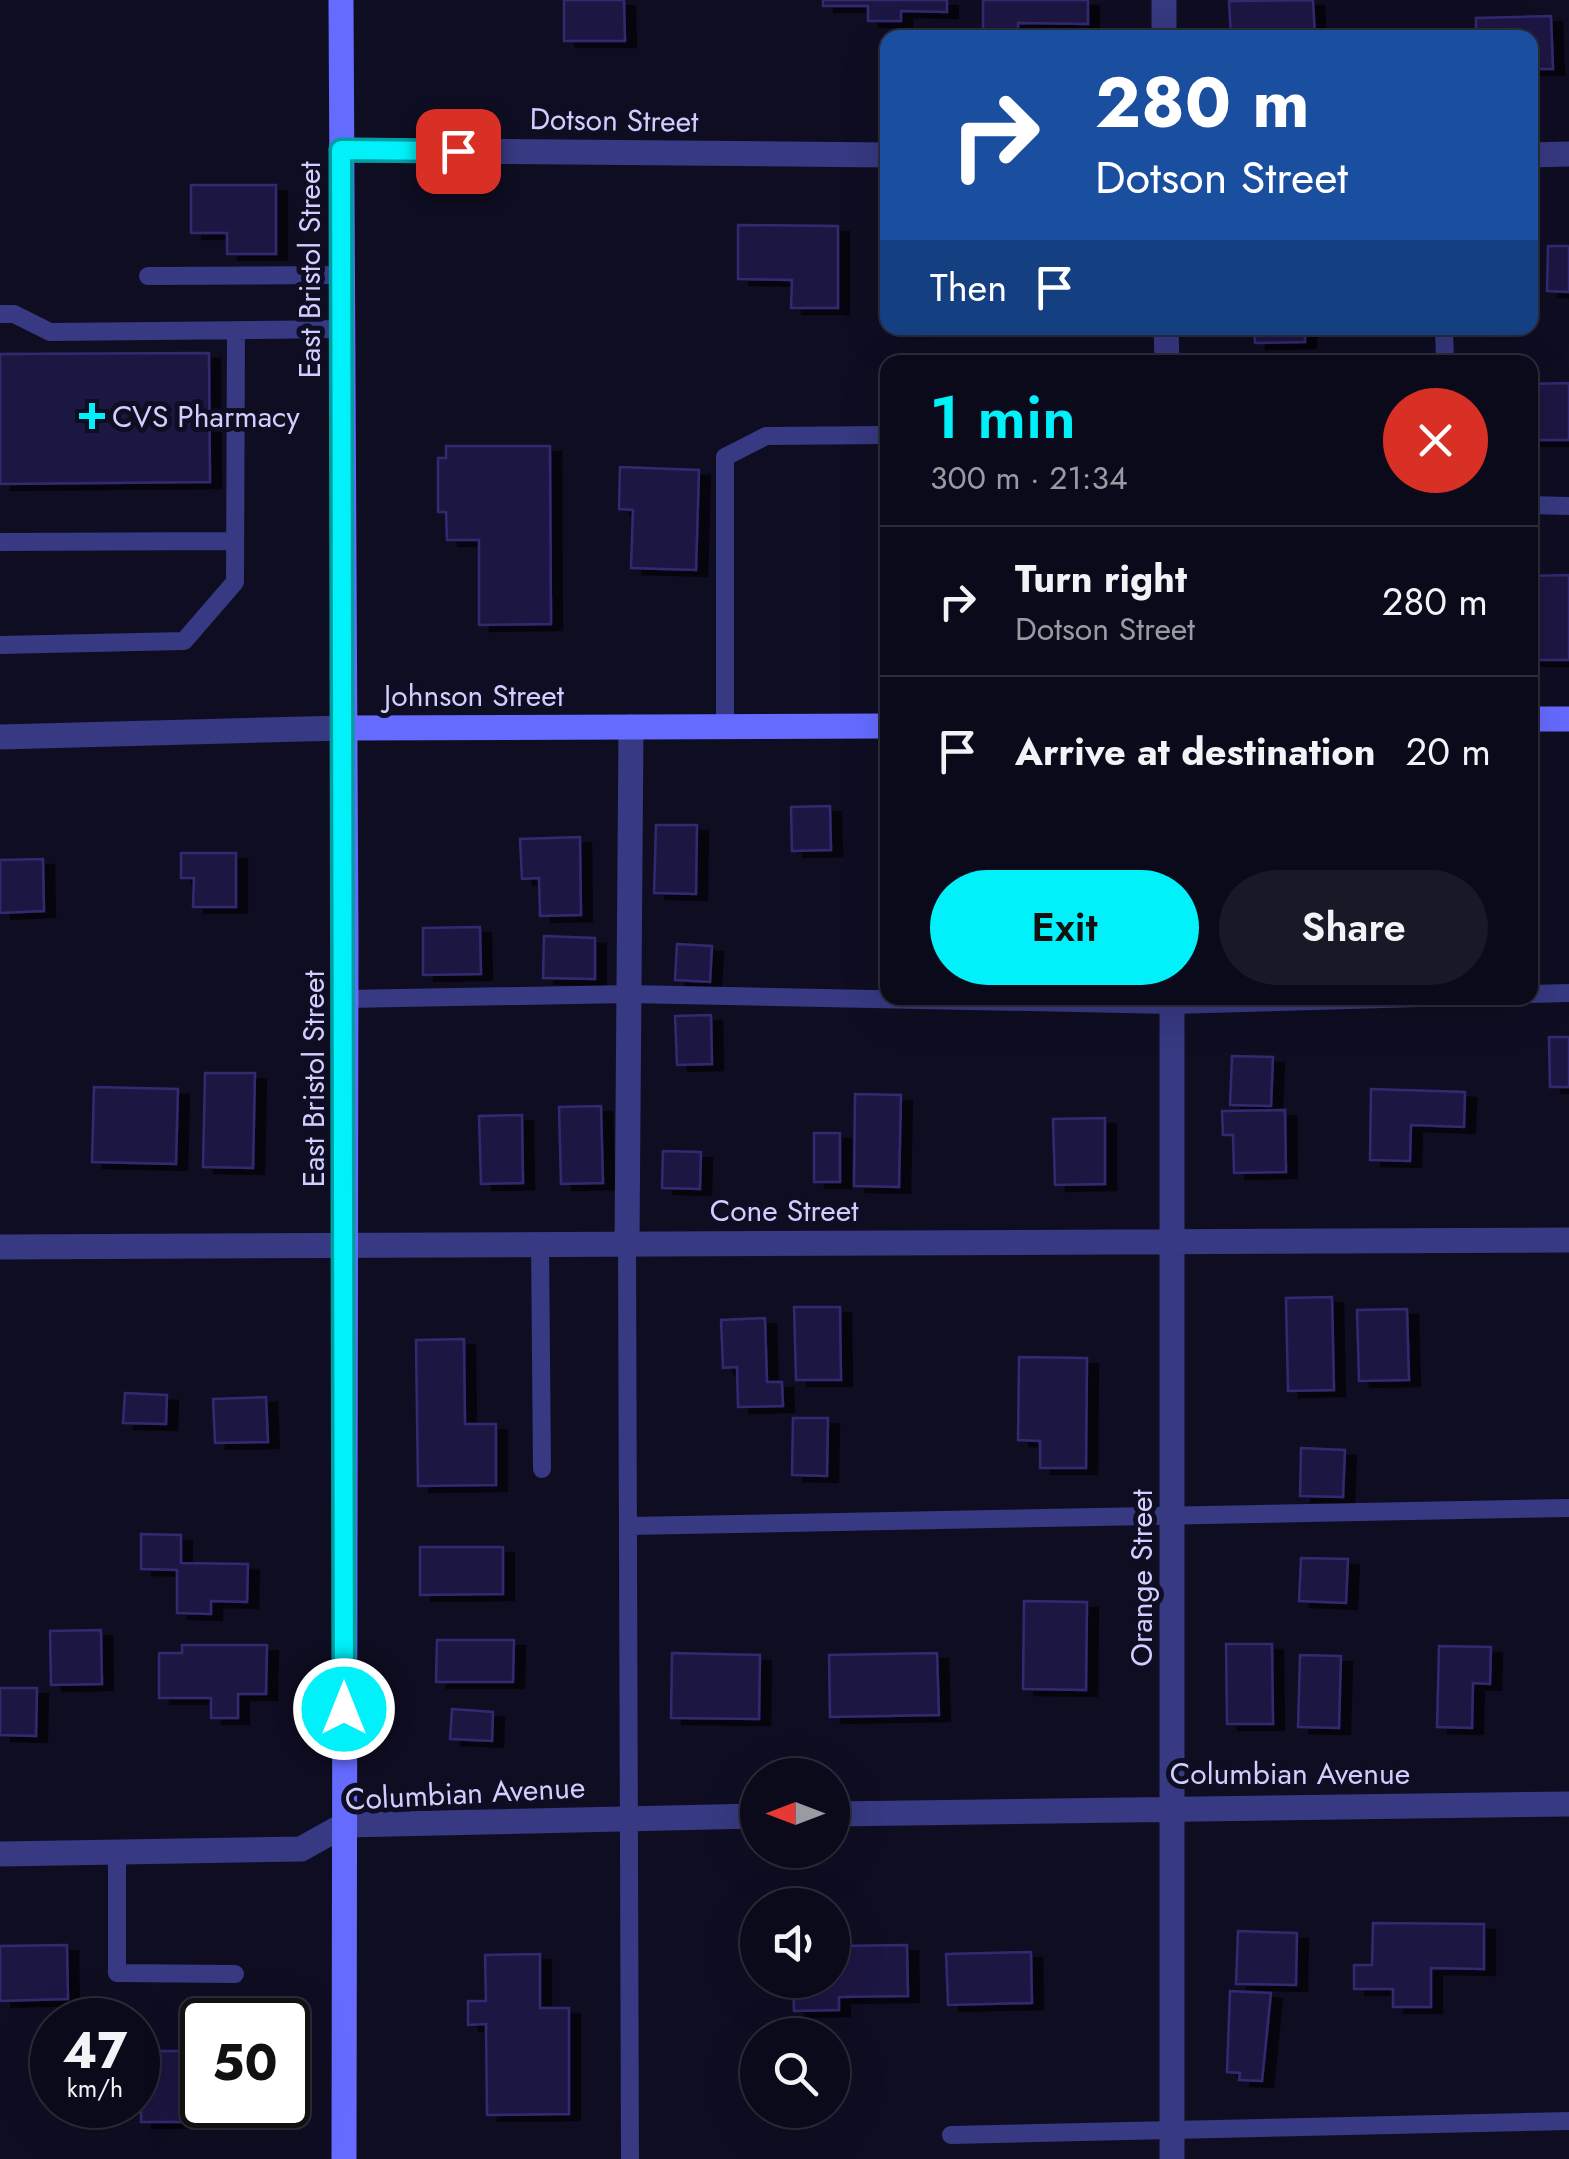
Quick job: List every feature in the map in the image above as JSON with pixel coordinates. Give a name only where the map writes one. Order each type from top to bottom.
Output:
[{"type":"main road","name":"East Bristol Street","points":[[340,0],[345,999],[344,2159]]},
{"type":"main road","points":[[1538,720],[1569,719]]},
{"type":"main road","name":"Johnson Street","points":[[344,728],[880,726]]},
{"type":"street","points":[[1164,0],[1164,30]]},
{"type":"street","name":"Dotson Street","points":[[341,150],[880,155]]},
{"type":"street","points":[[1538,155],[1569,154]]},
{"type":"street","points":[[627,1243],[632,727]]},
{"type":"street","name":"Johnson Street","points":[[0,737],[344,728]]},
{"type":"street","name":"Orange Street","points":[[1172,1005],[1172,2159]]},
{"type":"street","name":"Cone Street","points":[[0,1247],[1569,1240]]},
{"type":"street","name":"Columbian Avenue","points":[[850,1814],[1173,1806],[1569,1804]]},
{"type":"street","name":"Columbian Avenue","points":[[0,1854],[301,1848],[344,1825],[740,1816]]},
{"type":"lane","points":[[148,276],[342,275]]},
{"type":"lane","points":[[0,314],[14,314],[50,332],[342,328]]},
{"type":"lane","points":[[0,645],[184,641],[235,582],[236,330]]},
{"type":"lane","points":[[726,727],[726,457],[766,436],[880,435]]},
{"type":"lane","points":[[1538,505],[1569,506]]},
{"type":"lane","points":[[0,542],[235,541]]},
{"type":"lane","points":[[1538,994],[1569,993]]},
{"type":"lane","points":[[345,999],[629,994],[880,997]]},
{"type":"lane","points":[[540,1243],[542,1469]]},
{"type":"lane","points":[[627,1243],[630,2159]]},
{"type":"lane","points":[[629,1526],[1569,1508]]},
{"type":"lane","points":[[117,1852],[117,1973],[235,1974]]},
{"type":"lane","points":[[951,2134],[1569,2121]]},
{"type":"building","points":[[564,0],[624,0],[625,41],[564,41]]},
{"type":"building","points":[[823,0],[947,0],[947,12],[901,11],[901,21],[868,21],[868,6],[823,6]]},
{"type":"building","points":[[983,0],[1088,0],[1088,24],[1018,23],[1018,30],[983,30]]},
{"type":"building","points":[[1313,0],[1315,30],[1231,30],[1229,1]]},
{"type":"building","points":[[1551,16],[1553,69],[1538,69],[1538,30],[1476,30],[1476,18]]},
{"type":"building","points":[[191,185],[276,185],[276,254],[227,254],[227,233],[191,233]]},
{"type":"building","points":[[738,225],[838,226],[838,308],[791,308],[792,280],[738,279]]},
{"type":"building","points":[[1548,246],[1569,246],[1569,292],[1547,291]]},
{"type":"building","points":[[1254,335],[1305,335],[1305,342],[1255,343]]},
{"type":"building","name":"CVS Pharmacy","points":[[209,353],[210,482],[0,484],[0,354]]},
{"type":"building","points":[[1569,383],[1569,440],[1538,440],[1538,384]]},
{"type":"building","points":[[446,446],[550,446],[551,624],[479,625],[479,540],[447,540],[446,512],[438,512],[438,458],[446,458]]},
{"type":"building","points":[[620,467],[699,470],[696,570],[631,568],[633,510],[619,509]]},
{"type":"building","points":[[1569,575],[1569,660],[1538,660],[1538,576]]},
{"type":"building","points":[[830,806],[831,850],[792,851],[791,807]]},
{"type":"building","points":[[656,825],[697,825],[696,894],[654,893]]},
{"type":"building","points":[[580,837],[581,915],[540,916],[539,878],[522,879],[520,839]]},
{"type":"building","points":[[181,853],[236,853],[236,907],[193,907],[194,878],[181,878]]},
{"type":"building","points":[[43,859],[44,911],[0,913],[0,860]]},
{"type":"building","points":[[480,927],[481,974],[423,975],[423,928]]},
{"type":"building","points":[[544,936],[595,938],[595,979],[543,978]]},
{"type":"building","points":[[677,944],[712,946],[710,982],[675,980]]},
{"type":"building","points":[[711,1015],[712,1064],[677,1065],[675,1016]]},
{"type":"building","points":[[1549,1037],[1569,1037],[1569,1087],[1550,1087]]},
{"type":"building","points":[[1232,1056],[1273,1057],[1271,1106],[1230,1105]]},
{"type":"building","points":[[205,1073],[255,1073],[253,1168],[203,1167]]},
{"type":"building","points":[[94,1087],[178,1089],[176,1164],[92,1162]]},
{"type":"building","points":[[1371,1089],[1465,1092],[1464,1127],[1411,1125],[1410,1161],[1370,1160]]},
{"type":"building","points":[[855,1094],[901,1095],[899,1187],[854,1186]]},
{"type":"building","points":[[601,1106],[603,1183],[561,1184],[559,1107]]},
{"type":"building","points":[[1285,1110],[1286,1172],[1234,1173],[1233,1135],[1223,1135],[1222,1111]]},
{"type":"building","points":[[522,1115],[523,1183],[481,1184],[479,1116]]},
{"type":"building","points":[[1105,1118],[1105,1184],[1055,1185],[1053,1119]]},
{"type":"building","points":[[814,1133],[840,1133],[840,1182],[814,1182]]},
{"type":"building","points":[[663,1151],[701,1152],[700,1189],[662,1188]]},
{"type":"building","points":[[1332,1297],[1334,1390],[1288,1391],[1286,1298]]},
{"type":"building","points":[[794,1307],[840,1307],[841,1380],[796,1380]]},
{"type":"building","points":[[1407,1309],[1409,1380],[1359,1381],[1357,1310]]},
{"type":"building","points":[[765,1318],[767,1382],[782,1382],[783,1406],[738,1407],[737,1367],[723,1368],[721,1320]]},
{"type":"building","points":[[464,1339],[465,1424],[496,1424],[496,1485],[418,1486],[416,1340]]},
{"type":"building","points":[[1019,1357],[1087,1358],[1086,1468],[1040,1468],[1040,1441],[1018,1440]]},
{"type":"building","points":[[125,1393],[167,1395],[166,1424],[123,1423]]},
{"type":"building","points":[[266,1397],[268,1442],[215,1443],[213,1399]]},
{"type":"building","points":[[793,1418],[828,1418],[827,1476],[792,1475]]},
{"type":"building","points":[[1301,1448],[1345,1450],[1343,1497],[1300,1496]]},
{"type":"building","points":[[141,1534],[181,1535],[181,1563],[248,1564],[247,1602],[211,1601],[211,1614],[177,1613],[177,1570],[141,1569]]},
{"type":"building","points":[[420,1547],[503,1547],[503,1594],[420,1595]]},
{"type":"building","points":[[1301,1558],[1348,1559],[1346,1603],[1299,1601]]},
{"type":"building","points":[[1024,1601],[1087,1602],[1086,1690],[1023,1689]]},
{"type":"building","points":[[101,1630],[102,1684],[51,1685],[50,1631]]},
{"type":"building","points":[[437,1640],[514,1640],[513,1682],[436,1682]]},
{"type":"building","points":[[1226,1644],[1272,1644],[1273,1724],[1227,1724]]},
{"type":"building","points":[[182,1645],[267,1645],[266,1694],[238,1694],[238,1718],[211,1718],[211,1698],[159,1698],[159,1653],[182,1653]]},
{"type":"building","points":[[1439,1646],[1491,1647],[1490,1684],[1473,1683],[1472,1728],[1437,1727]]},
{"type":"building","points":[[672,1653],[760,1655],[759,1719],[671,1718]]},
{"type":"building","points":[[937,1653],[939,1715],[830,1717],[829,1655]]},
{"type":"building","points":[[1300,1655],[1341,1656],[1339,1728],[1298,1727]]},
{"type":"building","points":[[0,1688],[37,1688],[36,1736],[0,1735]]},
{"type":"building","points":[[452,1709],[493,1712],[492,1741],[450,1739]]},
{"type":"building","points":[[1373,1923],[1484,1924],[1484,1969],[1431,1968],[1431,2007],[1393,2007],[1393,1989],[1354,1989],[1354,1965],[1372,1965]]},
{"type":"building","points":[[1238,1931],[1297,1933],[1296,1985],[1236,1984]]},
{"type":"building","points":[[67,1945],[68,1998],[0,2001],[0,1946]]},
{"type":"building","points":[[907,1945],[908,1996],[850,1997],[850,1946]]},
{"type":"building","points":[[1031,1952],[1032,2003],[948,2005],[946,1954]]},
{"type":"building","points":[[540,1954],[540,2008],[569,2008],[569,2114],[487,2115],[486,2024],[468,2025],[468,2001],[486,2001],[485,1955]]},
{"type":"building","points":[[1230,1991],[1271,1993],[1262,2081],[1239,2080],[1240,2073],[1227,2072]]},
{"type":"building","points":[[794,1998],[839,1998],[839,2010],[794,2011]]},
{"type":"building","points":[[160,2051],[180,2051],[180,2122],[160,2122]]},
{"type":"place","name":"CVS Pharmacy","points":[[92,416]]},
{"type":"route","points":[[344,1709],[346,942],[341,150],[458,151]]}]
